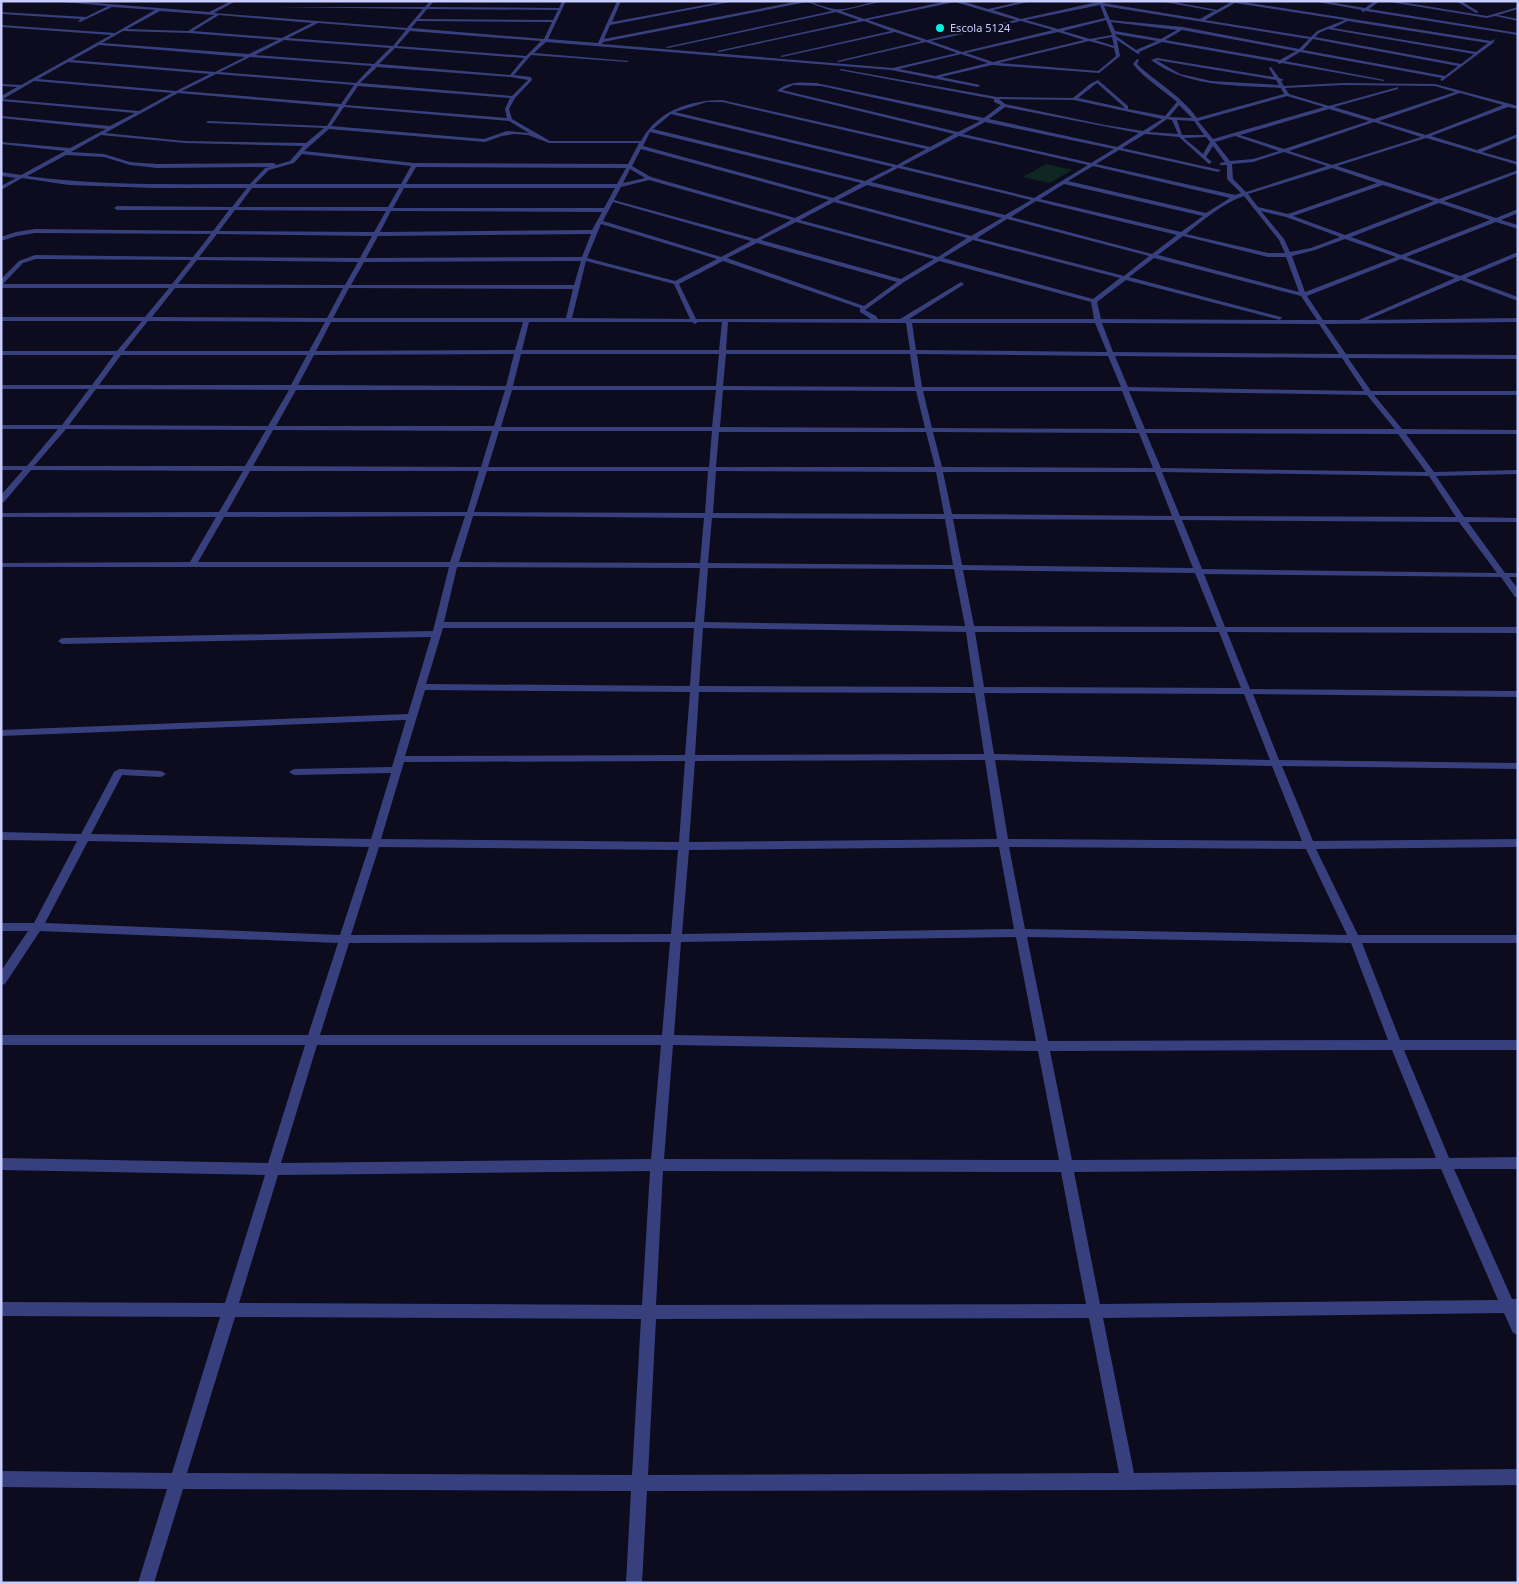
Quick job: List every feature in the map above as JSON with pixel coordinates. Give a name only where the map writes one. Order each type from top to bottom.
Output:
[{"type":"street","points":[[54,1],[600,42],[658,49],[892,69],[934,78],[978,81]]},
{"type":"street","points":[[209,13],[234,1]]},
{"type":"street","points":[[271,10],[288,1]]},
{"type":"street","points":[[1,500],[64,427],[119,353],[174,286],[250,187],[267,169],[292,162],[328,126],[357,84],[393,48],[432,1]]},
{"type":"street","points":[[511,76],[546,39],[564,1]]},
{"type":"street","points":[[600,42],[619,1]]},
{"type":"street","points":[[609,24],[733,1]]},
{"type":"street","points":[[600,42],[807,1],[994,64],[1099,72]]},
{"type":"street","points":[[658,49],[882,1]]},
{"type":"street","points":[[708,53],[955,1],[1114,46]]},
{"type":"street","points":[[988,10],[1030,1]]},
{"type":"street","points":[[1161,1],[1218,11]]},
{"type":"street","points":[[1229,1],[1492,42]]},
{"type":"street","points":[[1314,1],[1518,34]]},
{"type":"street","points":[[1244,72],[1271,68],[1300,50],[1318,32],[1347,20],[1378,1]]},
{"type":"street","points":[[1386,1],[1487,17],[1518,8]]},
{"type":"street","points":[[1458,1],[1494,22]]},
{"type":"street","points":[[1137,54],[1235,2]]},
{"type":"street","points":[[1098,81],[1099,72],[1118,56],[1114,46],[1113,34],[1100,3]]},
{"type":"street","points":[[1461,65],[1100,3],[927,40],[824,66],[997,98],[1074,99],[1174,119],[1195,120],[1287,95],[1518,164]]},
{"type":"street","points":[[147,9],[154,5]]},
{"type":"street","points":[[75,24],[112,6]]},
{"type":"street","points":[[277,7],[560,9]]},
{"type":"street","points":[[1,99],[159,10]]},
{"type":"street","points":[[1,13],[86,18]]},
{"type":"street","points":[[189,32],[219,14]]},
{"type":"street","points":[[259,17],[265,14]]},
{"type":"street","points":[[1494,15],[1518,20]]},
{"type":"street","points":[[416,20],[554,21]]},
{"type":"street","points":[[875,76],[892,69],[961,52],[1054,30],[1107,20],[1182,29],[1446,77]]},
{"type":"street","points":[[1,188],[139,112],[318,21]]},
{"type":"street","points":[[1,26],[116,34]]},
{"type":"street","points":[[64,30],[70,26]]},
{"type":"street","points":[[1500,26],[1507,31]]},
{"type":"street","points":[[1326,28],[1478,53]]},
{"type":"street","points":[[1435,85],[1507,31],[1518,29]]},
{"type":"street","points":[[123,30],[189,32],[393,48],[627,62]]},
{"type":"street","points":[[771,59],[896,30]]},
{"type":"street","points":[[1113,34],[1137,54],[1155,58],[1279,79],[1343,84],[1435,85],[1518,108]]},
{"type":"street","points":[[934,78],[1113,34],[1406,85]]},
{"type":"street","points":[[1402,60],[1438,35]]},
{"type":"street","points":[[100,44],[529,78],[530,80],[513,97],[507,109],[489,118]]},
{"type":"street","points":[[1137,54],[1146,53]]},
{"type":"street","points":[[1137,54],[1135,64],[1137,68],[1188,110],[1211,139],[1229,164],[1230,179]]},
{"type":"street","points":[[1155,58],[1180,75],[1198,80],[1284,87],[1343,84]]},
{"type":"street","points":[[68,61],[513,97]]},
{"type":"street","points":[[1376,79],[1397,64]]},
{"type":"street","points":[[978,95],[980,67]]},
{"type":"street","points":[[1271,68],[1287,95]]},
{"type":"street","points":[[35,80],[510,120],[544,140]]},
{"type":"street","points":[[1074,99],[1082,94],[1090,85],[1098,81]]},
{"type":"street","points":[[1098,81],[1126,109]]},
{"type":"street","points":[[1218,170],[821,85],[800,83],[786,86],[779,90],[958,134],[1234,197],[1246,195],[1424,137],[1508,105]]},
{"type":"street","points":[[1,85],[22,86]]},
{"type":"street","points":[[997,98],[996,101],[1004,105],[1142,134],[1211,139],[1236,134],[1406,85]]},
{"type":"street","points":[[1212,165],[1253,160],[1284,151],[1460,92]]},
{"type":"street","points":[[1082,94],[1126,109]]},
{"type":"street","points":[[1,99],[139,112]]},
{"type":"street","points":[[568,322],[584,259],[604,210],[649,130],[670,112],[707,101],[722,101],[929,148]]},
{"type":"street","points":[[875,322],[874,317],[862,311],[902,281],[1142,134],[1166,118],[1179,102]]},
{"type":"street","points":[[1,284],[21,262],[36,258],[584,259],[676,283],[985,120],[1004,105]]},
{"type":"street","points":[[507,109],[510,120]]},
{"type":"street","points":[[670,112],[1268,256],[1287,255],[1314,248],[1518,171]]},
{"type":"street","points":[[1,117],[111,128]]},
{"type":"street","points":[[1174,119],[1181,138],[1246,195],[1282,240],[1296,272],[1303,295],[1343,356],[1518,595]]},
{"type":"street","points":[[486,141],[510,120]]},
{"type":"street","points":[[208,122],[328,126],[486,141],[497,134],[514,132],[532,134],[544,140],[560,143],[641,144],[831,201],[1296,322]]},
{"type":"street","points":[[649,130],[1006,217],[1303,295],[1518,212]]},
{"type":"street","points":[[100,134],[185,142],[307,145]]},
{"type":"street","points":[[1236,134],[1518,227]]},
{"type":"street","points":[[1476,152],[1518,135]]},
{"type":"street","points":[[1204,157],[1211,139]]},
{"type":"street","points":[[1,143],[104,156],[130,163],[157,166],[277,165]]},
{"type":"street","points":[[301,152],[414,165],[629,166],[649,178],[1094,301]]},
{"type":"street","points":[[193,564],[293,389],[328,321],[414,165]]},
{"type":"street","points":[[1,174],[69,183],[250,187],[619,186],[649,178]]},
{"type":"street","points":[[1064,182],[1207,215]]},
{"type":"street","points":[[1288,216],[1382,183]]},
{"type":"street","points":[[1094,301],[1153,255],[1234,197]]},
{"type":"street","points":[[610,200],[902,281]]},
{"type":"street","points":[[117,208],[604,210]]},
{"type":"street","points":[[1256,208],[1288,216],[1518,299]]},
{"type":"street","points":[[599,222],[723,259],[865,308]]},
{"type":"street","points":[[1,239],[16,234],[36,231],[376,234],[594,232]]},
{"type":"street","points":[[1357,322],[1518,254]]},
{"type":"street","points":[[676,283],[696,322]]},
{"type":"street","points":[[1,284],[577,287]]},
{"type":"street","points":[[905,322],[961,284]]},
{"type":"street","points":[[1094,301],[1098,322],[1110,353],[1198,572],[1223,628],[1275,763],[1309,845],[1355,939],[1444,1163],[1513,1306],[1518,1328]]},
{"type":"street","points":[[1498,320],[1518,312]]},
{"type":"street","points":[[1,319],[568,322],[1357,322],[1518,320]]},
{"type":"street","points":[[146,1583],[312,1041],[375,843],[421,687],[454,564],[471,514],[526,321]]},
{"type":"street","points":[[634,1583],[657,1165],[684,846],[698,625],[725,322]]},
{"type":"street","points":[[905,322],[949,517],[970,629],[1003,843],[1042,1046],[1068,1166],[1128,1482]]},
{"type":"street","points":[[1,353],[913,352],[1518,357]]},
{"type":"street","points":[[1,387],[1125,389],[1369,394],[1518,393]]},
{"type":"street","points":[[1,427],[1518,432]]},
{"type":"street","points":[[1,468],[1158,470],[1429,474],[1518,472]]},
{"type":"street","points":[[1,515],[471,514],[708,517],[1518,520]]},
{"type":"street","points":[[1,565],[454,564],[958,567],[1198,572],[1518,574]]},
{"type":"street","points":[[62,641],[437,629],[698,625],[970,629],[1518,630]]},
{"type":"street","points":[[421,687],[694,690],[1246,690],[1518,694]]},
{"type":"street","points":[[1,733],[412,717]]},
{"type":"street","points":[[294,772],[397,764],[690,759],[989,757],[1518,766]]},
{"type":"street","points":[[1,981],[37,927],[119,772],[161,774]]},
{"type":"street","points":[[1,836],[375,843],[684,846],[1003,843],[1309,845],[1518,843]]},
{"type":"street","points":[[1,927],[346,939],[675,938],[1021,933],[1355,939],[1518,939]]},
{"type":"street","points":[[1,1040],[667,1040],[1042,1046],[1518,1045]]},
{"type":"street","points":[[1,1164],[274,1169],[657,1165],[1068,1166],[1518,1163]]},
{"type":"street","points":[[1,1309],[650,1312],[1096,1311],[1513,1306]]},
{"type":"street","points":[[1,1479],[176,1482],[641,1483],[1128,1482],[1518,1477]]},
{"type":"green space","points":[[1046,164],[1072,170],[1050,183],[1023,177]]},
{"type":"place","name":"Escola 5124","points":[[940,28]]}]
